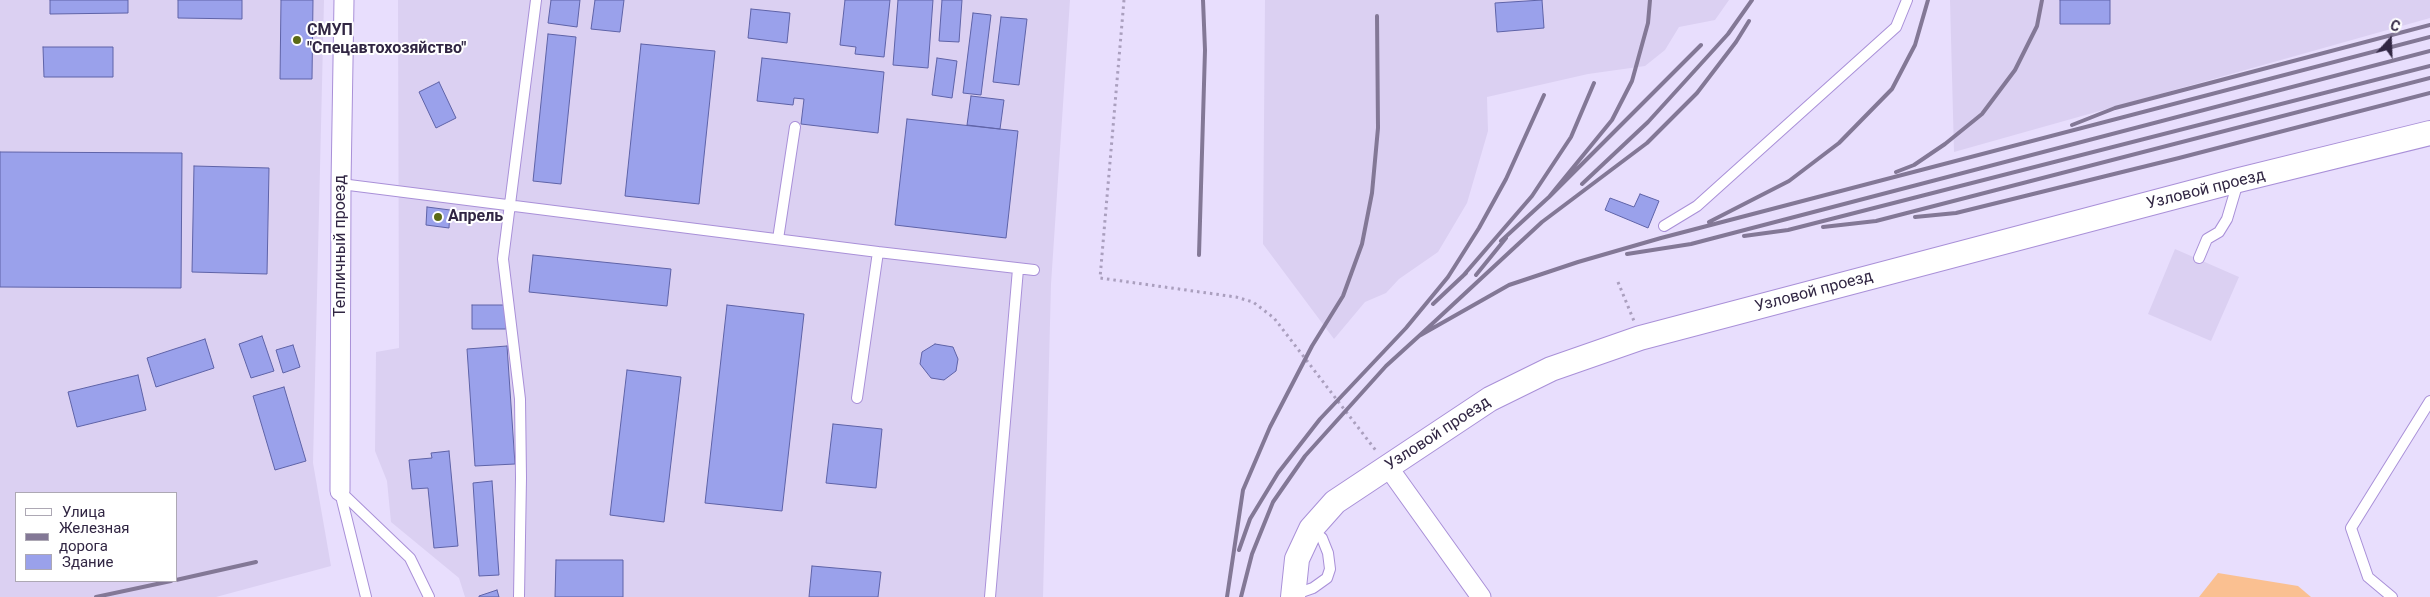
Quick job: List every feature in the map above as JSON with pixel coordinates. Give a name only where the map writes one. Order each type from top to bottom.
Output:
[{"type":"street","name":"Тепличный проезд","points":[[340,491],[341,184],[344,0]]},
{"type":"street","name":"Узловой проезд","points":[[1293,596],[1297,559],[1311,529],[1335,502],[1490,399],[1551,369],[1640,338],[2239,180],[2430,133]]},
{"type":"street","points":[[2338,157],[2396,155],[2430,148]]},
{"type":"street","points":[[1388,467],[1481,597]]},
{"type":"lane","points":[[519,597],[520,399],[503,259],[536,0]]},
{"type":"lane","points":[[1664,226],[1697,206],[1896,27],[1907,0]]},
{"type":"lane","points":[[778,239],[795,127]]},
{"type":"lane","points":[[2199,258],[2207,239],[2219,232],[2227,219],[2239,180]]},
{"type":"lane","points":[[341,184],[1034,270]]},
{"type":"lane","points":[[857,398],[878,252]]},
{"type":"lane","points":[[990,597],[1018,269]]},
{"type":"lane","points":[[2392,597],[2368,577],[2351,528],[2430,401]]},
{"type":"lane","points":[[340,491],[366,597]]},
{"type":"lane","points":[[340,491],[410,558],[429,597]]},
{"type":"lane","points":[[1293,596],[1313,588],[1327,578],[1330,569],[1328,553],[1322,538],[1311,529]]},
{"type":"path","points":[[1124,0],[1100,278],[1236,297],[1253,302],[1274,318],[1388,467]]},
{"type":"path","points":[[1618,282],[1640,338]]},
{"type":"shaded area","points":[[0,0],[324,0],[313,463],[331,566],[216,597],[0,597]]},
{"type":"shaded area","points":[[398,0],[1070,0],[1051,284],[1043,597],[465,597],[459,578],[391,522],[387,481],[375,451],[376,352],[399,348]]},
{"type":"shaded area","points":[[1265,0],[1729,0],[1715,20],[1679,27],[1665,50],[1645,66],[1588,74],[1487,97],[1488,131],[1467,203],[1438,252],[1399,279],[1386,293],[1365,302],[1334,339],[1263,244]]},
{"type":"shaded area","points":[[1950,0],[2430,0],[2430,18],[1954,152]]},
{"type":"shaded area","points":[[2175,249],[2239,277],[2211,341],[2148,314]]},
{"type":"shaded area","points":[[2218,573],[2298,586],[2311,597],[2199,597]]},
{"type":"building","points":[[50,0],[128,0],[128,13],[50,14]]},
{"type":"building","points":[[178,0],[242,0],[242,19],[178,18]]},
{"type":"building","name":"СМУП \"Спецавтохозяйство\"","points":[[281,0],[313,0],[312,79],[280,79]]},
{"type":"building","points":[[551,0],[580,0],[577,27],[548,23]]},
{"type":"building","points":[[595,0],[624,0],[620,32],[591,29]]},
{"type":"building","points":[[845,0],[890,0],[884,57],[855,54],[856,47],[840,45]]},
{"type":"building","points":[[898,0],[933,0],[928,68],[893,65]]},
{"type":"building","points":[[942,0],[962,0],[959,42],[939,41]]},
{"type":"building","points":[[1542,0],[1544,28],[1497,32],[1495,3]]},
{"type":"building","points":[[2060,0],[2110,0],[2110,24],[2060,24]]},
{"type":"building","points":[[751,9],[790,13],[787,43],[748,38]]},
{"type":"building","points":[[973,13],[991,15],[981,95],[963,93]]},
{"type":"building","points":[[1001,17],[1027,19],[1019,85],[993,82]]},
{"type":"building","points":[[548,34],[576,37],[561,184],[533,181]]},
{"type":"building","points":[[641,44],[715,51],[699,204],[625,196]]},
{"type":"building","points":[[43,47],[113,47],[113,77],[44,77]]},
{"type":"building","points":[[762,58],[884,72],[878,133],[801,124],[804,99],[794,98],[793,105],[757,101]]},
{"type":"building","points":[[937,58],[957,61],[952,98],[932,95]]},
{"type":"building","points":[[439,82],[456,118],[436,128],[419,92]]},
{"type":"building","points":[[971,96],[1004,100],[1000,129],[967,125]]},
{"type":"building","points":[[907,119],[1018,131],[1006,238],[895,225]]},
{"type":"building","points":[[0,152],[182,153],[181,288],[0,287]]},
{"type":"building","points":[[194,166],[269,168],[267,274],[192,272]]},
{"type":"building","points":[[1640,194],[1659,201],[1648,228],[1605,210],[1610,198],[1634,207]]},
{"type":"building","name":"Апрель","points":[[427,207],[450,210],[449,228],[426,225]]},
{"type":"building","points":[[533,255],[671,269],[667,306],[529,292]]},
{"type":"building","points":[[472,305],[506,305],[506,329],[472,329]]},
{"type":"building","points":[[727,305],[804,314],[782,511],[705,503]]},
{"type":"building","points":[[262,336],[274,371],[251,378],[239,344]]},
{"type":"building","points":[[205,339],[214,368],[156,387],[147,358]]},
{"type":"building","points":[[935,344],[953,347],[958,359],[956,371],[944,380],[931,378],[920,364],[922,352]]},
{"type":"building","points":[[293,345],[300,367],[283,373],[276,350]]},
{"type":"building","points":[[507,346],[515,464],[475,466],[467,349]]},
{"type":"building","points":[[627,370],[681,377],[664,522],[610,515]]},
{"type":"building","points":[[138,375],[146,410],[77,427],[68,392]]},
{"type":"building","points":[[284,387],[306,461],[275,470],[253,396]]},
{"type":"building","points":[[833,424],[882,429],[876,488],[826,483]]},
{"type":"building","points":[[449,451],[458,546],[434,548],[428,488],[412,489],[409,460],[432,458],[431,453]]},
{"type":"building","points":[[492,481],[499,575],[479,576],[473,483]]},
{"type":"building","points":[[556,560],[623,560],[623,597],[555,597]]},
{"type":"building","points":[[812,566],[881,572],[878,597],[809,597]]},
{"type":"building","points":[[497,590],[499,597],[479,597],[479,596]]},
{"type":"railway","points":[[1199,255],[1205,50],[1203,0]]},
{"type":"railway","points":[[1650,0],[1648,23],[1632,81],[1612,120],[1549,197],[1701,45]]},
{"type":"railway","points":[[1582,184],[1648,122],[1728,34],[1752,0]]},
{"type":"railway","points":[[1709,222],[1789,181],[1839,143],[1892,89],[1915,45],[1928,0]]},
{"type":"railway","points":[[1896,172],[1914,165],[1945,144],[1982,114],[2015,70],[2037,26],[2042,0]]},
{"type":"railway","points":[[1227,597],[1243,490],[1270,427],[1312,346],[1343,296],[1362,244],[1372,193],[1378,128],[1377,16]]},
{"type":"railway","points":[[1749,21],[1736,42],[1697,93],[1647,143],[1542,222],[1419,336],[1509,285],[1578,262],[1661,238],[2430,37]]},
{"type":"railway","points":[[2072,125],[2115,108],[2430,25]]},
{"type":"railway","points":[[1627,254],[1691,244],[2430,51]]},
{"type":"railway","points":[[1744,236],[1788,230],[2430,66]]},
{"type":"railway","points":[[1823,227],[1876,221],[2430,78]]},
{"type":"railway","points":[[1462,277],[1532,196],[1571,137],[1594,83]]},
{"type":"railway","points":[[1915,217],[1956,213],[2430,93]]},
{"type":"railway","points":[[1239,550],[1250,519],[1278,473],[1320,419],[1406,328],[1448,277],[1479,228],[1506,179],[1544,95]]},
{"type":"railway","points":[[1501,241],[1549,197]]},
{"type":"railway","points":[[1476,275],[1506,238]]},
{"type":"railway","points":[[1433,304],[1466,273]]},
{"type":"railway","points":[[1241,597],[1252,554],[1273,502],[1305,456],[1386,366],[1419,336]]},
{"type":"railway","points":[[178,580],[256,562]]},
{"type":"railway","points":[[96,597],[166,582]]},
{"type":"place","name":"СМУП \"Спецавтохозяйство\"","points":[[297,40]]},
{"type":"place","name":"Апрель","points":[[438,217]]}]
